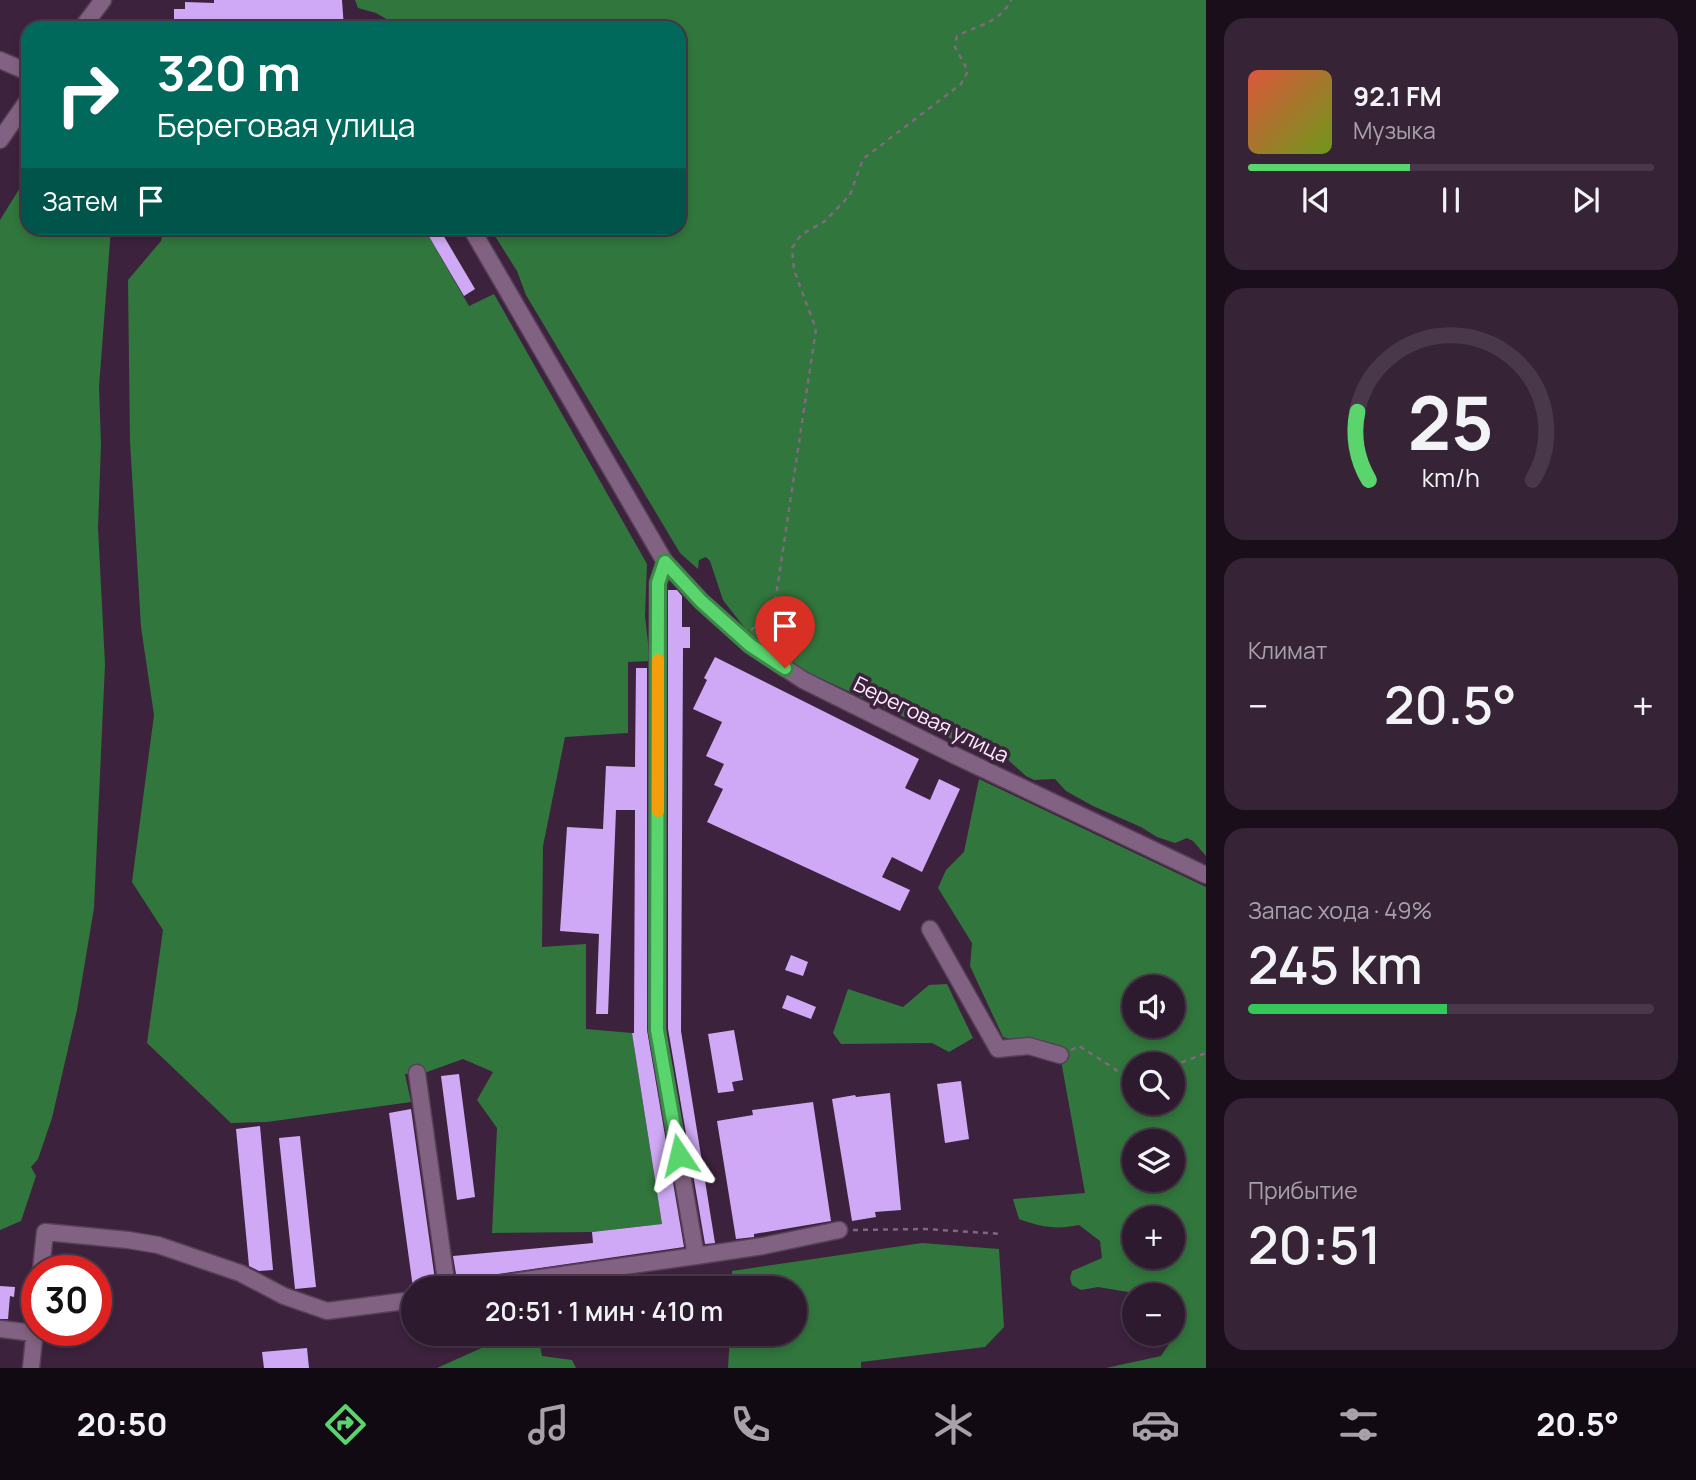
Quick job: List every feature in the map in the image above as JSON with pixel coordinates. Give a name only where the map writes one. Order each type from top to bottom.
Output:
[{"type":"street","points":[[87,21],[103,0]]},
{"type":"street","points":[[0,60],[21,69]]},
{"type":"street","points":[[0,140],[6,127],[21,110]]},
{"type":"street","name":"Береговая улица","points":[[475,235],[665,562],[737,634],[803,680],[1206,875]]},
{"type":"street","points":[[665,562],[658,583],[657,1030],[696,1256]]},
{"type":"street","points":[[930,929],[998,1049],[1029,1046],[1060,1055]]},
{"type":"street","points":[[417,1073],[445,1276]]},
{"type":"street","points":[[554,1276],[763,1246],[839,1230]]},
{"type":"street","points":[[43,1255],[45,1232],[128,1240],[158,1245],[240,1273],[284,1296],[327,1311],[401,1302]]},
{"type":"street","points":[[0,1329],[21,1331]]},
{"type":"street","points":[[30,1368],[33,1346]]},
{"type":"path","points":[[737,634],[749,631],[771,616],[775,603],[816,329],[794,270],[792,248],[801,235],[825,221],[850,195],[863,159],[961,84],[968,71],[955,47],[957,36],[996,19],[1006,11],[1011,0]]},
{"type":"path","points":[[1060,1055],[1079,1046],[1122,1073]]},
{"type":"path","points":[[1185,1061],[1206,1053]]},
{"type":"path","points":[[839,1230],[925,1228],[1003,1234]]},
{"type":"green space","points":[[355,0],[1206,0],[1206,856],[1187,838],[1175,843],[1157,837],[1066,791],[1055,779],[1034,780],[1007,759],[988,756],[805,671],[750,635],[723,600],[710,561],[706,557],[699,560],[698,569],[680,553],[526,295],[517,271],[494,235],[686,235],[686,21],[388,21],[376,13],[358,8]]},
{"type":"green space","points":[[21,186],[21,235],[110,235],[99,387],[101,444],[98,528],[105,664],[94,908],[77,1010],[52,1118],[38,1159],[31,1167],[36,1176],[21,1221],[0,1230],[0,220]]},
{"type":"green space","points":[[162,235],[428,235],[469,306],[494,294],[647,564],[645,616],[650,661],[628,662],[628,733],[565,737],[543,846],[542,947],[586,944],[586,1029],[632,1033],[662,1224],[592,1232],[492,1233],[497,1128],[477,1100],[493,1072],[463,1059],[427,1072],[405,1074],[411,1102],[267,1122],[231,1123],[147,1043],[163,930],[132,882],[154,715],[141,627],[130,441],[128,280],[161,241]]},
{"type":"green space","points":[[979,779],[1206,887],[1206,1368],[1106,1368],[1161,1356],[1168,1346],[1185,1346],[1185,1283],[1122,1283],[1122,1291],[1098,1287],[1081,1290],[1072,1285],[1072,1271],[1102,1258],[1100,1241],[1079,1225],[1049,1227],[1019,1219],[1013,1199],[1085,1193],[1060,1055],[1003,1037],[970,966],[972,943],[938,888],[946,870],[964,852]]},
{"type":"green space","points":[[947,984],[973,1038],[949,1052],[932,1043],[841,1044],[833,1033],[848,989],[903,1007],[929,985]]},
{"type":"green space","points":[[922,1243],[999,1249],[1004,1327],[985,1347],[861,1362],[861,1368],[728,1368],[729,1346],[807,1346],[807,1276],[732,1276],[732,1271]]},
{"type":"green space","points":[[486,1346],[540,1346],[542,1356],[572,1360],[576,1368],[437,1368]]},
{"type":"building","points":[[214,0],[342,0],[344,21],[174,21],[174,9],[185,9],[185,2],[214,3]]},
{"type":"building","points":[[428,235],[443,235],[475,289],[464,296]]},
{"type":"building","points":[[668,590],[677,590],[682,596],[682,627],[690,627],[690,648],[683,648],[681,1031],[715,1243],[705,1244],[668,1029]]},
{"type":"building","points":[[715,657],[919,759],[905,788],[930,800],[939,779],[960,789],[922,872],[892,857],[882,877],[910,890],[900,911],[707,822],[723,789],[714,785],[724,764],[706,756],[722,722],[693,709]]},
{"type":"building","points":[[636,668],[647,668],[647,1030],[684,1247],[485,1276],[456,1276],[453,1256],[593,1243],[592,1232],[662,1224],[632,1033],[635,810],[616,810],[608,1014],[596,1014],[599,934],[560,931],[567,827],[603,829],[606,766],[635,767]]},
{"type":"building","points":[[791,955],[808,962],[803,976],[785,970]]},
{"type":"building","points":[[787,995],[816,1007],[811,1019],[782,1008]]},
{"type":"building","points":[[734,1030],[743,1080],[732,1082],[734,1091],[718,1093],[708,1034]]},
{"type":"building","points":[[459,1074],[475,1197],[457,1200],[441,1076]]},
{"type":"building","points":[[961,1081],[969,1139],[945,1143],[937,1084]]},
{"type":"building","points":[[890,1093],[901,1210],[875,1212],[876,1217],[852,1221],[832,1099]]},
{"type":"building","points":[[813,1102],[831,1221],[736,1239],[717,1121],[753,1115],[752,1110]]},
{"type":"building","points":[[411,1109],[434,1276],[411,1276],[389,1113]]},
{"type":"building","points":[[260,1126],[273,1270],[259,1271],[249,1266],[236,1129]]},
{"type":"building","points":[[300,1136],[316,1287],[295,1289],[279,1138]]},
{"type":"building","points":[[0,1286],[15,1287],[14,1297],[10,1296],[8,1319],[0,1319]]},
{"type":"building","points":[[307,1348],[309,1368],[264,1368],[262,1352]]},
{"type":"slow traffic","points":[[658,660],[658,811]]},
{"type":"route","points":[[679,1155],[657,1030],[658,583],[665,562],[701,601],[750,645],[785,668]]}]
